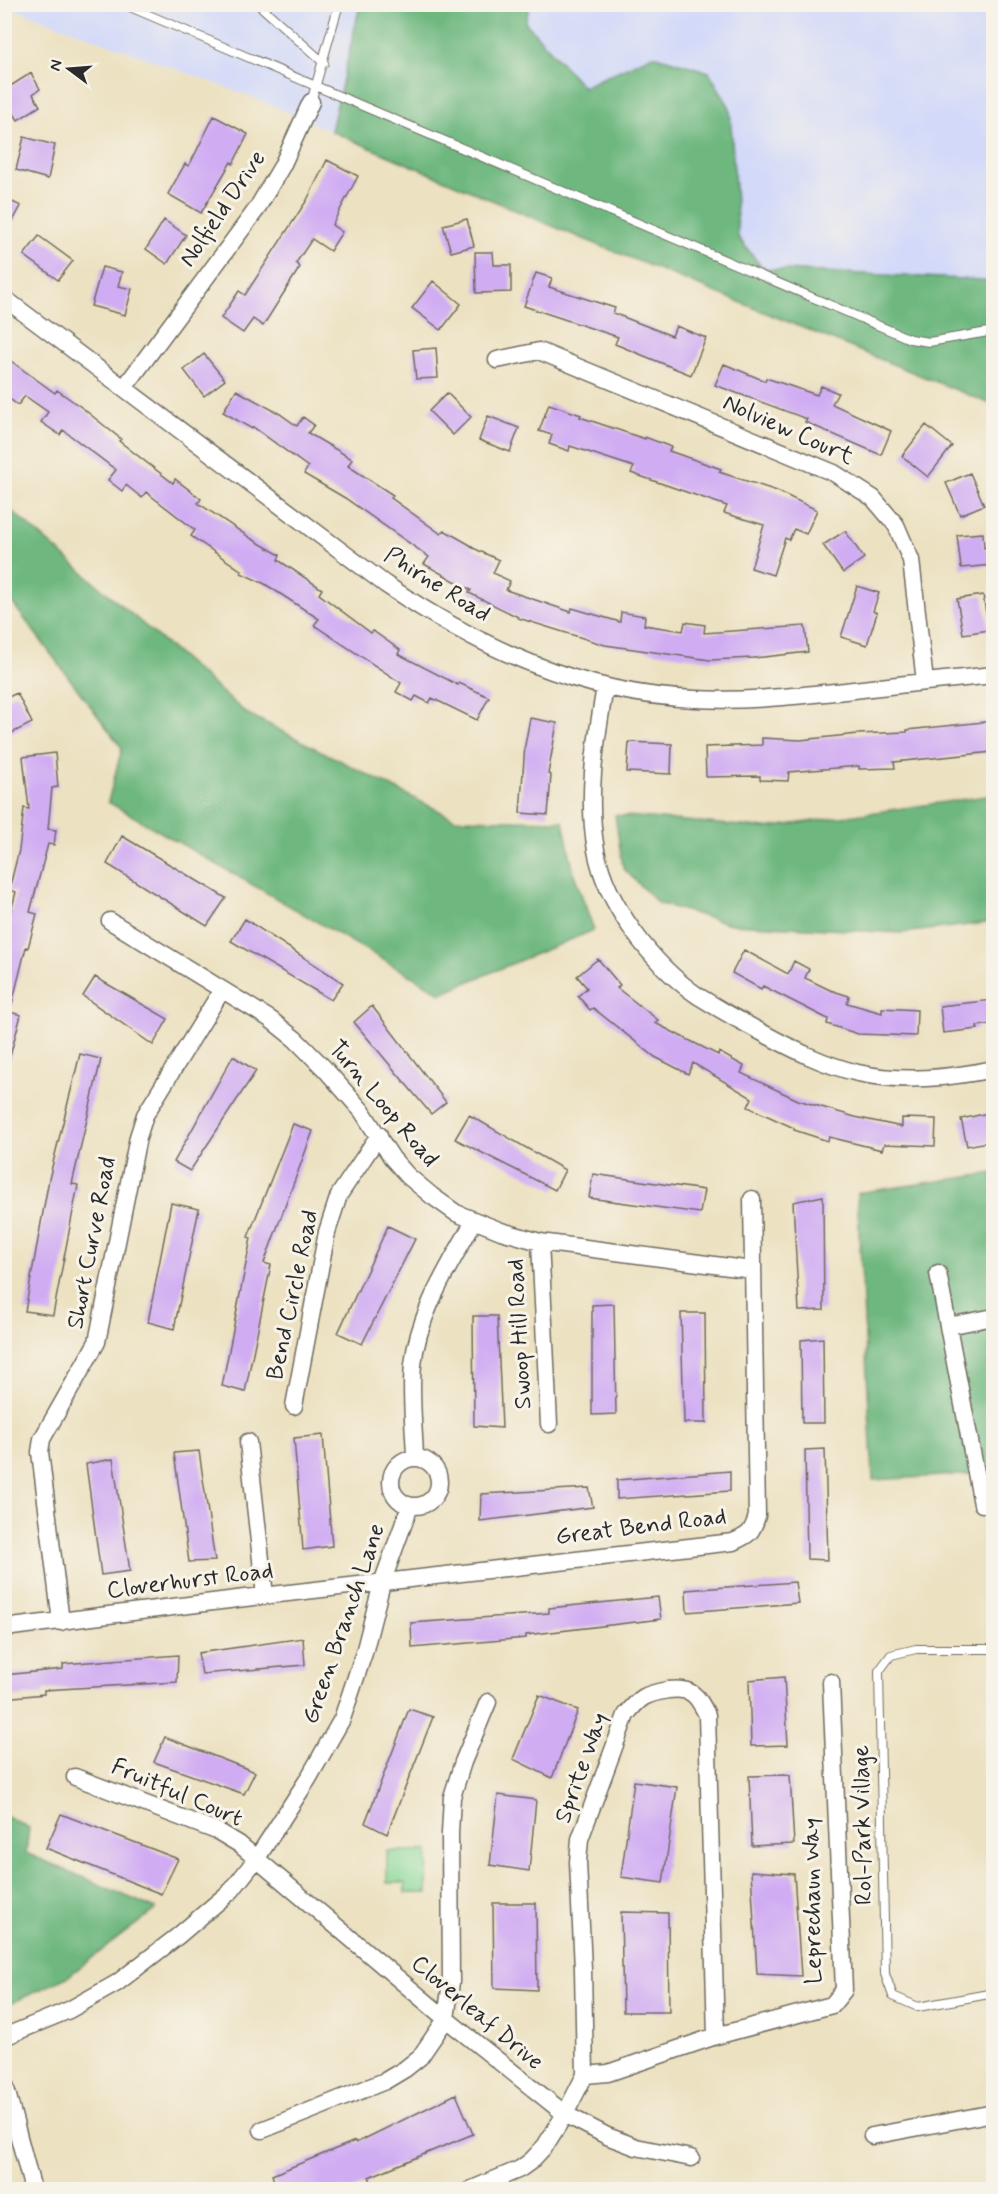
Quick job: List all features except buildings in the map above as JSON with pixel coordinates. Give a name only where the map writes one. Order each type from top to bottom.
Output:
[{"type":"street","name":"Nolfield Drive","points":[[124,387],[256,210],[280,168],[311,102]]},
{"type":"street","name":"Phirne Road","points":[[4,298],[377,578],[428,613],[496,648],[548,671],[605,687],[648,695],[686,699],[741,700],[993,675]]},
{"type":"street","name":"Nolview Court","points":[[497,360],[539,351],[834,473],[873,498],[896,525],[911,560],[925,682]]},
{"type":"street","points":[[605,687],[592,765],[591,807],[596,851],[618,907],[639,939],[666,969],[697,995],[780,1042],[827,1063],[858,1073],[913,1079],[942,1077],[993,1068]]},
{"type":"street","name":"Turn Loop Road","points":[[110,921],[270,1019],[296,1039],[344,1090],[379,1135],[392,1158],[408,1176],[440,1201],[474,1221],[501,1232],[540,1242],[752,1270]]},
{"type":"street","name":"Short Curve Road","points":[[61,1622],[40,1452],[42,1439],[98,1342],[138,1137],[145,1115],[222,990]]},
{"type":"street","name":"Bend Circle Road","points":[[294,1406],[327,1232],[339,1195],[379,1135]]},
{"type":"street","name":"Great Bend Road","points":[[382,1583],[733,1542],[748,1536],[757,1516],[752,1199]]},
{"type":"street","points":[[415,1457],[413,1365],[420,1332],[434,1294],[474,1221]]},
{"type":"street","name":"Swoop Hill Road","points":[[540,1242],[549,1424]]},
{"type":"street","points":[[938,1273],[982,1504],[993,1502]]},
{"type":"street","points":[[948,1326],[993,1317]]},
{"type":"street","points":[[248,1442],[265,1596]]},
{"type":"street","name":"Green Branch Lane","points":[[415,1457],[425,1459],[433,1465],[438,1474],[439,1484],[430,1502],[420,1506],[410,1506],[401,1502],[394,1494],[391,1485],[392,1475],[405,1459],[415,1457]]},
{"type":"street","name":"Green Branch Lane","points":[[4,2037],[69,2010],[117,1983],[178,1936],[232,1890],[257,1858],[308,1779],[342,1719],[364,1653],[382,1583],[410,1506]]},
{"type":"street","name":"Cloverhurst Road","points":[[4,1628],[382,1583]]},
{"type":"street","name":"Leprechaun Way","points":[[585,2074],[608,2073],[716,2036],[831,2005],[844,1990],[831,1682]]},
{"type":"street","name":"Sprite Way","points":[[470,2190],[520,2169],[531,2161],[545,2146],[565,2114],[585,2074],[584,1969],[578,1862],[580,1839],[626,1715],[636,1701],[647,1693],[682,1688],[692,1692],[700,1700],[707,1715],[716,2036]]},
{"type":"street","points":[[262,2130],[385,2081],[405,2069],[420,2057],[446,2019],[450,1982],[452,1797],[463,1762],[488,1702]]},
{"type":"street","name":"Fruitful Court","points":[[75,1777],[219,1832],[257,1858]]},
{"type":"street","name":"Cloverleaf Drive","points":[[257,1858],[446,2019],[565,2114],[607,2136],[636,2147],[691,2158]]},
{"type":"street","points":[[4,2081],[33,2190]]},
{"type":"street","points":[[872,2136],[993,2113]]},
{"type":"lane","points":[[258,4],[324,63]]},
{"type":"lane","name":"Nolfield Drive","points":[[311,102],[339,4]]},
{"type":"lane","points":[[125,5],[910,339],[929,342],[993,332]]},
{"type":"lane","name":"Rol-Park Village","points":[[993,1649],[977,1647],[916,1649],[891,1655],[879,1671],[885,1974],[894,1996],[918,2007],[993,1993]]},
{"type":"shaded area","points":[[530,4],[993,5],[993,284],[982,280],[763,269],[738,237],[730,108],[653,55],[583,87],[525,22]]},
{"type":"shaded area","points":[[4,5],[360,5],[331,131],[257,99]]},
{"type":"green space","points":[[360,5],[530,5],[525,22],[583,87],[653,55],[709,72],[730,108],[738,237],[763,269],[982,280],[993,284],[993,405],[564,231],[331,131]]},
{"type":"green space","points":[[5,505],[246,713],[455,819],[563,821],[574,874],[594,930],[441,993],[108,802],[122,748],[5,593]]},
{"type":"green space","points":[[993,795],[993,922],[902,933],[731,924],[658,903],[623,868],[615,815],[766,828]]},
{"type":"green space","points":[[993,1173],[993,1473],[873,1480],[857,1193]]},
{"type":"green space","points":[[4,1815],[29,1828],[26,1853],[156,1909],[67,1977],[5,2006]]},
{"type":"green space","points":[[387,1851],[428,1851],[427,1893],[405,1893],[405,1883],[387,1883]]}]
